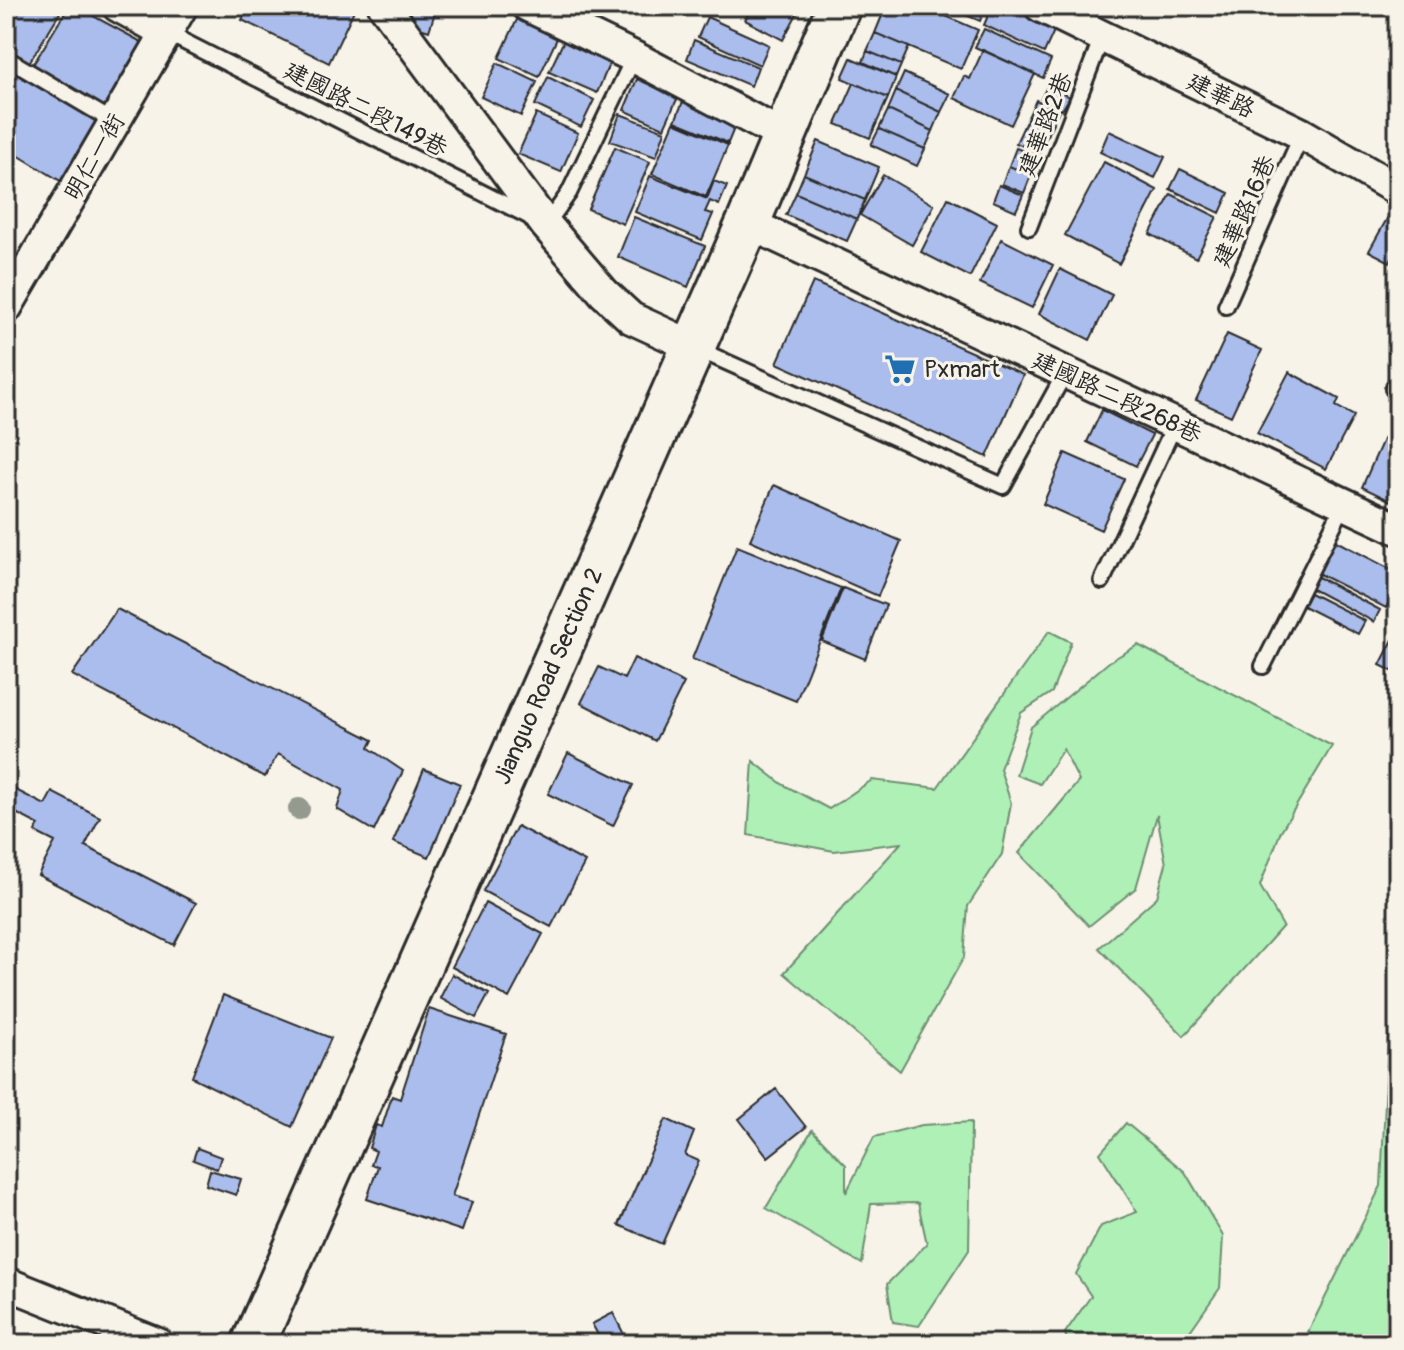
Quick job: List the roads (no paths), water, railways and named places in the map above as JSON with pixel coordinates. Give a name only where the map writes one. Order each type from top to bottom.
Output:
[{"type":"street","points":[[118,6],[167,33]]},
{"type":"street","name":"明仁一街","points":[[6,308],[182,6]]},
{"type":"street","points":[[384,6],[546,225],[604,293],[631,318],[692,346]]},
{"type":"street","points":[[528,6],[634,57],[784,136]]},
{"type":"street","name":"Jianguo Road Section 2","points":[[253,1344],[748,223],[839,6]]},
{"type":"street","name":"建華路","points":[[1040,6],[1302,134],[1398,190]]},
{"type":"street","name":"建國路二段268巷","points":[[748,223],[1398,529]]},
{"type":"street","points":[[6,1283],[158,1344]]},
{"type":"lane","name":"建國路二段149巷","points":[[167,33],[546,225]]},
{"type":"lane","name":"建華路2巷","points":[[1029,227],[1102,37]]},
{"type":"lane","points":[[546,225],[569,193],[634,57]]},
{"type":"lane","points":[[6,58],[114,122]]},
{"type":"lane","name":"建華路16巷","points":[[1226,306],[1302,134]]},
{"type":"lane","points":[[692,346],[1003,486],[1065,373]]},
{"type":"lane","points":[[1102,581],[1175,424]]},
{"type":"lane","points":[[1263,666],[1344,504]]},
{"type":"place","name":"Pxmart","points":[[900,369]]}]
